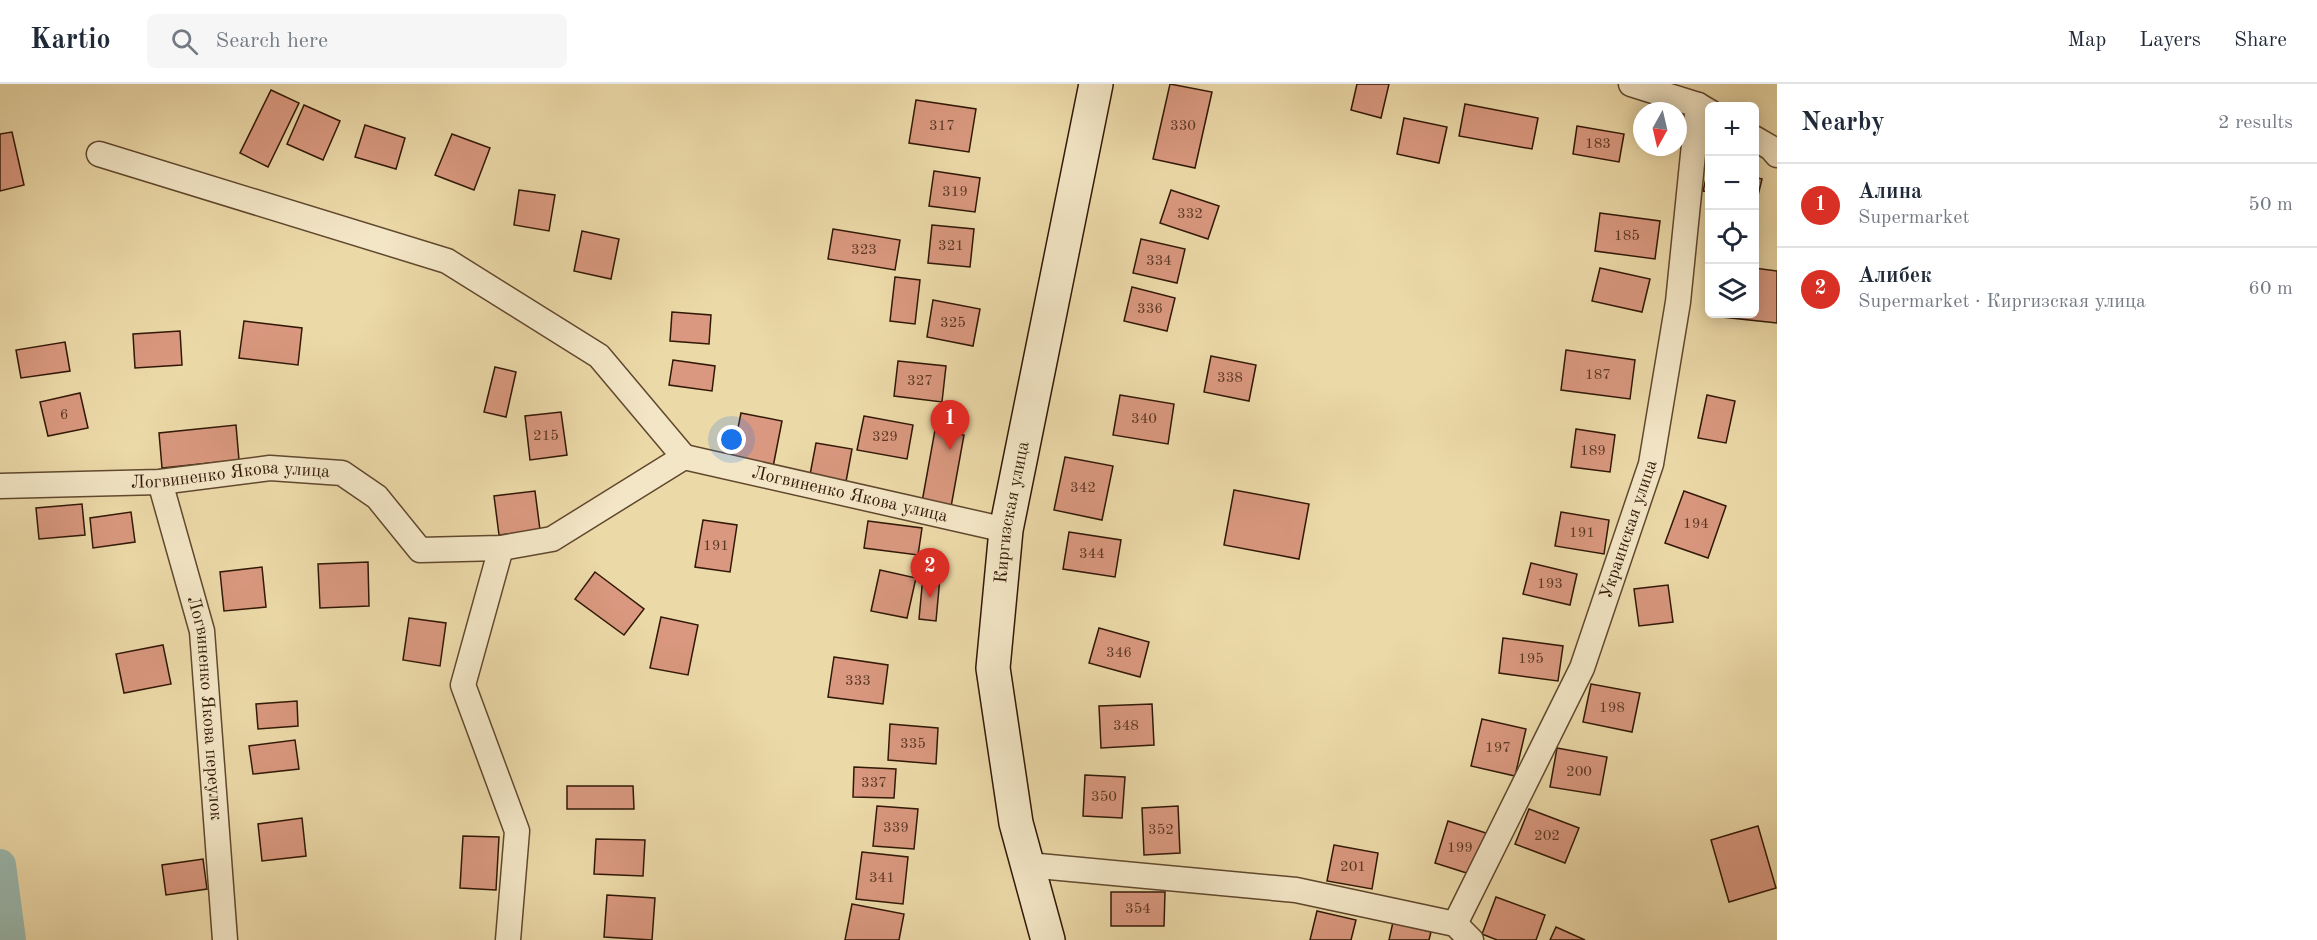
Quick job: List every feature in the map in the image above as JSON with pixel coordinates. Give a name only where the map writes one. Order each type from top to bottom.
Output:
[{"type":"main road","name":"Киргизская улица","points":[[1048,940],[1016,823],[993,668],[1006,530],[1096,84]]},
{"type":"street","points":[[1631,84],[1704,108]]},
{"type":"street","name":"Украинская улица","points":[[1463,932],[1582,668],[1651,464],[1678,302],[1704,108]]},
{"type":"street","points":[[99,154],[447,261],[599,356],[684,457]]},
{"type":"street","name":"Логвиненко Якова улица","points":[[0,486],[160,482],[270,468],[342,473],[377,497],[420,550],[501,548],[552,539],[684,457],[1006,530]]},
{"type":"street","name":"Логвиненко Якова переулок","points":[[160,482],[202,631],[225,940]]},
{"type":"street","points":[[501,548],[463,685],[517,831],[508,940]]},
{"type":"street","points":[[1028,865],[1170,876],[1296,890],[1463,932]]},
{"type":"building","points":[[1170,84],[1212,92],[1195,168],[1153,159]]},
{"type":"building","points":[[1357,84],[1389,84],[1381,118],[1351,110]]},
{"type":"building","points":[[271,90],[299,103],[268,167],[240,153]]},
{"type":"building","points":[[916,100],[976,109],[969,152],[909,143]]},
{"type":"building","points":[[1465,104],[1538,118],[1532,149],[1459,136]]},
{"type":"building","points":[[304,105],[340,121],[323,160],[287,144]]},
{"type":"building","points":[[1404,118],[1447,127],[1439,163],[1397,154]]},
{"type":"building","points":[[365,125],[405,138],[396,169],[355,157]]},
{"type":"building","points":[[1577,126],[1624,134],[1619,162],[1573,154]]},
{"type":"building","points":[[12,132],[24,185],[0,191],[0,134]]},
{"type":"building","points":[[452,134],[490,148],[474,190],[435,175]]},
{"type":"building","points":[[934,171],[980,178],[975,212],[929,206]]},
{"type":"building","points":[[519,190],[555,195],[549,231],[514,225]]},
{"type":"building","points":[[1171,190],[1219,206],[1208,239],[1160,223]]},
{"type":"building","points":[[1600,213],[1660,221],[1655,259],[1595,251]]},
{"type":"building","points":[[932,225],[974,229],[970,267],[928,263]]},
{"type":"building","points":[[833,229],[900,240],[895,270],[828,259]]},
{"type":"building","points":[[582,231],[619,239],[611,279],[574,271]]},
{"type":"building","points":[[1141,239],[1185,249],[1177,283],[1133,273]]},
{"type":"building","points":[[1600,268],[1650,279],[1642,312],[1592,301]]},
{"type":"building","points":[[1759,269],[1777,271],[1777,323],[1731,318],[1759,318]]},
{"type":"building","points":[[895,277],[920,280],[915,324],[890,321]]},
{"type":"building","points":[[1132,287],[1175,298],[1167,331],[1124,321]]},
{"type":"building","points":[[933,300],[980,309],[973,346],[927,337]]},
{"type":"building","points":[[672,312],[711,315],[709,344],[670,341]]},
{"type":"building","points":[[244,321],[302,328],[298,365],[239,358]]},
{"type":"building","points":[[180,331],[182,365],[135,368],[133,334]]},
{"type":"building","points":[[65,342],[70,371],[21,378],[16,350]]},
{"type":"building","points":[[1566,350],[1635,360],[1630,399],[1561,390]]},
{"type":"building","points":[[1211,356],[1256,365],[1249,401],[1204,392]]},
{"type":"building","points":[[673,360],[715,366],[712,391],[669,385]]},
{"type":"building","points":[[898,361],[946,366],[942,402],[894,396]]},
{"type":"building","points":[[495,367],[516,372],[506,417],[484,412]]},
{"type":"building","points":[[80,393],[88,428],[48,436],[40,402]]},
{"type":"building","points":[[1120,395],[1174,404],[1168,444],[1113,435]]},
{"type":"building","points":[[1707,395],[1735,401],[1726,443],[1698,438]]},
{"type":"building","points":[[561,412],[567,455],[530,460],[525,416]]},
{"type":"building","points":[[741,413],[782,421],[773,467],[732,458]]},
{"type":"building","points":[[864,416],[913,425],[907,459],[857,450]]},
{"type":"building","points":[[236,425],[239,460],[162,468],[159,433]]},
{"type":"building","points":[[1576,429],[1615,435],[1610,472],[1571,467]]},
{"type":"building","points":[[935,430],[964,435],[951,507],[922,502]]},
{"type":"building","points":[[816,443],[852,449],[845,487],[809,480]]},
{"type":"building","points":[[1065,457],[1113,466],[1102,520],[1054,510]]},
{"type":"building","points":[[1234,490],[1309,504],[1299,559],[1224,545]]},
{"type":"building","points":[[535,491],[540,530],[499,535],[494,496]]},
{"type":"building","points":[[1684,491],[1726,506],[1708,558],[1665,543]]},
{"type":"building","points":[[82,504],[85,535],[39,539],[36,508]]},
{"type":"building","points":[[131,512],[135,542],[93,548],[90,518]]},
{"type":"building","points":[[1561,512],[1609,520],[1604,554],[1555,546]]},
{"type":"building","points":[[703,520],[737,525],[730,572],[695,567]]},
{"type":"building","points":[[868,521],[922,528],[918,555],[864,548]]},
{"type":"building","points":[[1069,532],[1121,540],[1115,577],[1063,569]]},
{"type":"building","points":[[368,562],[369,606],[320,608],[318,564]]},
{"type":"building","points":[[1531,563],[1577,574],[1570,605],[1523,594]]},
{"type":"building","points":[[262,567],[266,607],[224,611],[220,572]]},
{"type":"building","points":[[880,570],[916,578],[907,618],[871,611]]},
{"type":"building","points":[[595,572],[644,609],[624,635],[575,599]]},
{"type":"building","points":[[923,576],[940,577],[936,621],[919,619]]},
{"type":"building","points":[[1668,585],[1673,622],[1639,626],[1634,589]]},
{"type":"building","points":[[661,617],[698,625],[688,675],[650,668]]},
{"type":"building","points":[[409,618],[446,623],[440,666],[403,660]]},
{"type":"building","points":[[1099,628],[1149,642],[1140,677],[1089,663]]},
{"type":"building","points":[[1503,638],[1563,646],[1558,681],[1499,673]]},
{"type":"building","points":[[163,645],[171,684],[124,693],[116,654]]},
{"type":"building","points":[[834,657],[888,665],[883,704],[828,697]]},
{"type":"building","points":[[1591,684],[1640,693],[1632,732],[1583,722]]},
{"type":"building","points":[[297,701],[298,726],[258,729],[256,704]]},
{"type":"building","points":[[1152,704],[1154,745],[1101,748],[1099,706]]},
{"type":"building","points":[[1482,719],[1526,729],[1515,776],[1471,766]]},
{"type":"building","points":[[890,724],[938,728],[936,764],[888,760]]},
{"type":"building","points":[[295,740],[299,769],[253,774],[249,746]]},
{"type":"building","points":[[1557,748],[1607,757],[1600,795],[1550,787]]},
{"type":"building","points":[[854,767],[896,769],[894,798],[853,797]]},
{"type":"building","points":[[1085,775],[1125,777],[1122,818],[1083,816]]},
{"type":"building","points":[[567,786],[633,786],[634,809],[567,809]]},
{"type":"building","points":[[877,806],[918,809],[914,849],[873,846]]},
{"type":"building","points":[[1178,806],[1180,853],[1144,855],[1142,808]]},
{"type":"building","points":[[1529,809],[1579,828],[1565,863],[1515,844]]},
{"type":"building","points":[[302,818],[306,856],[262,861],[258,824]]},
{"type":"building","points":[[1448,821],[1486,833],[1473,875],[1435,863]]},
{"type":"building","points":[[1758,826],[1776,888],[1729,902],[1711,840]]},
{"type":"building","points":[[463,836],[499,837],[496,890],[460,888]]},
{"type":"building","points":[[596,839],[645,840],[643,876],[594,874]]},
{"type":"building","points":[[1334,845],[1378,853],[1372,889],[1327,881]]},
{"type":"building","points":[[862,852],[908,857],[903,904],[856,899]]},
{"type":"building","points":[[203,859],[207,889],[166,895],[162,865]]},
{"type":"building","points":[[1111,892],[1165,892],[1164,926],[1111,926]]},
{"type":"building","points":[[607,895],[655,898],[652,940],[604,937]]},
{"type":"building","points":[[1496,897],[1545,915],[1536,940],[1497,940],[1482,934]]},
{"type":"building","points":[[852,904],[904,914],[899,940],[845,940]]},
{"type":"building","points":[[1317,911],[1356,920],[1351,940],[1310,940]]},
{"type":"building","points":[[1393,922],[1431,932],[1429,940],[1389,940]]},
{"type":"building","points":[[1556,927],[1585,940],[1550,940]]},
{"type":"waterway","points":[[0,865],[10,940]]},
{"type":"place","name":"Алина","points":[[950,450]]},
{"type":"place","name":"Алибек","points":[[930,598]]}]
